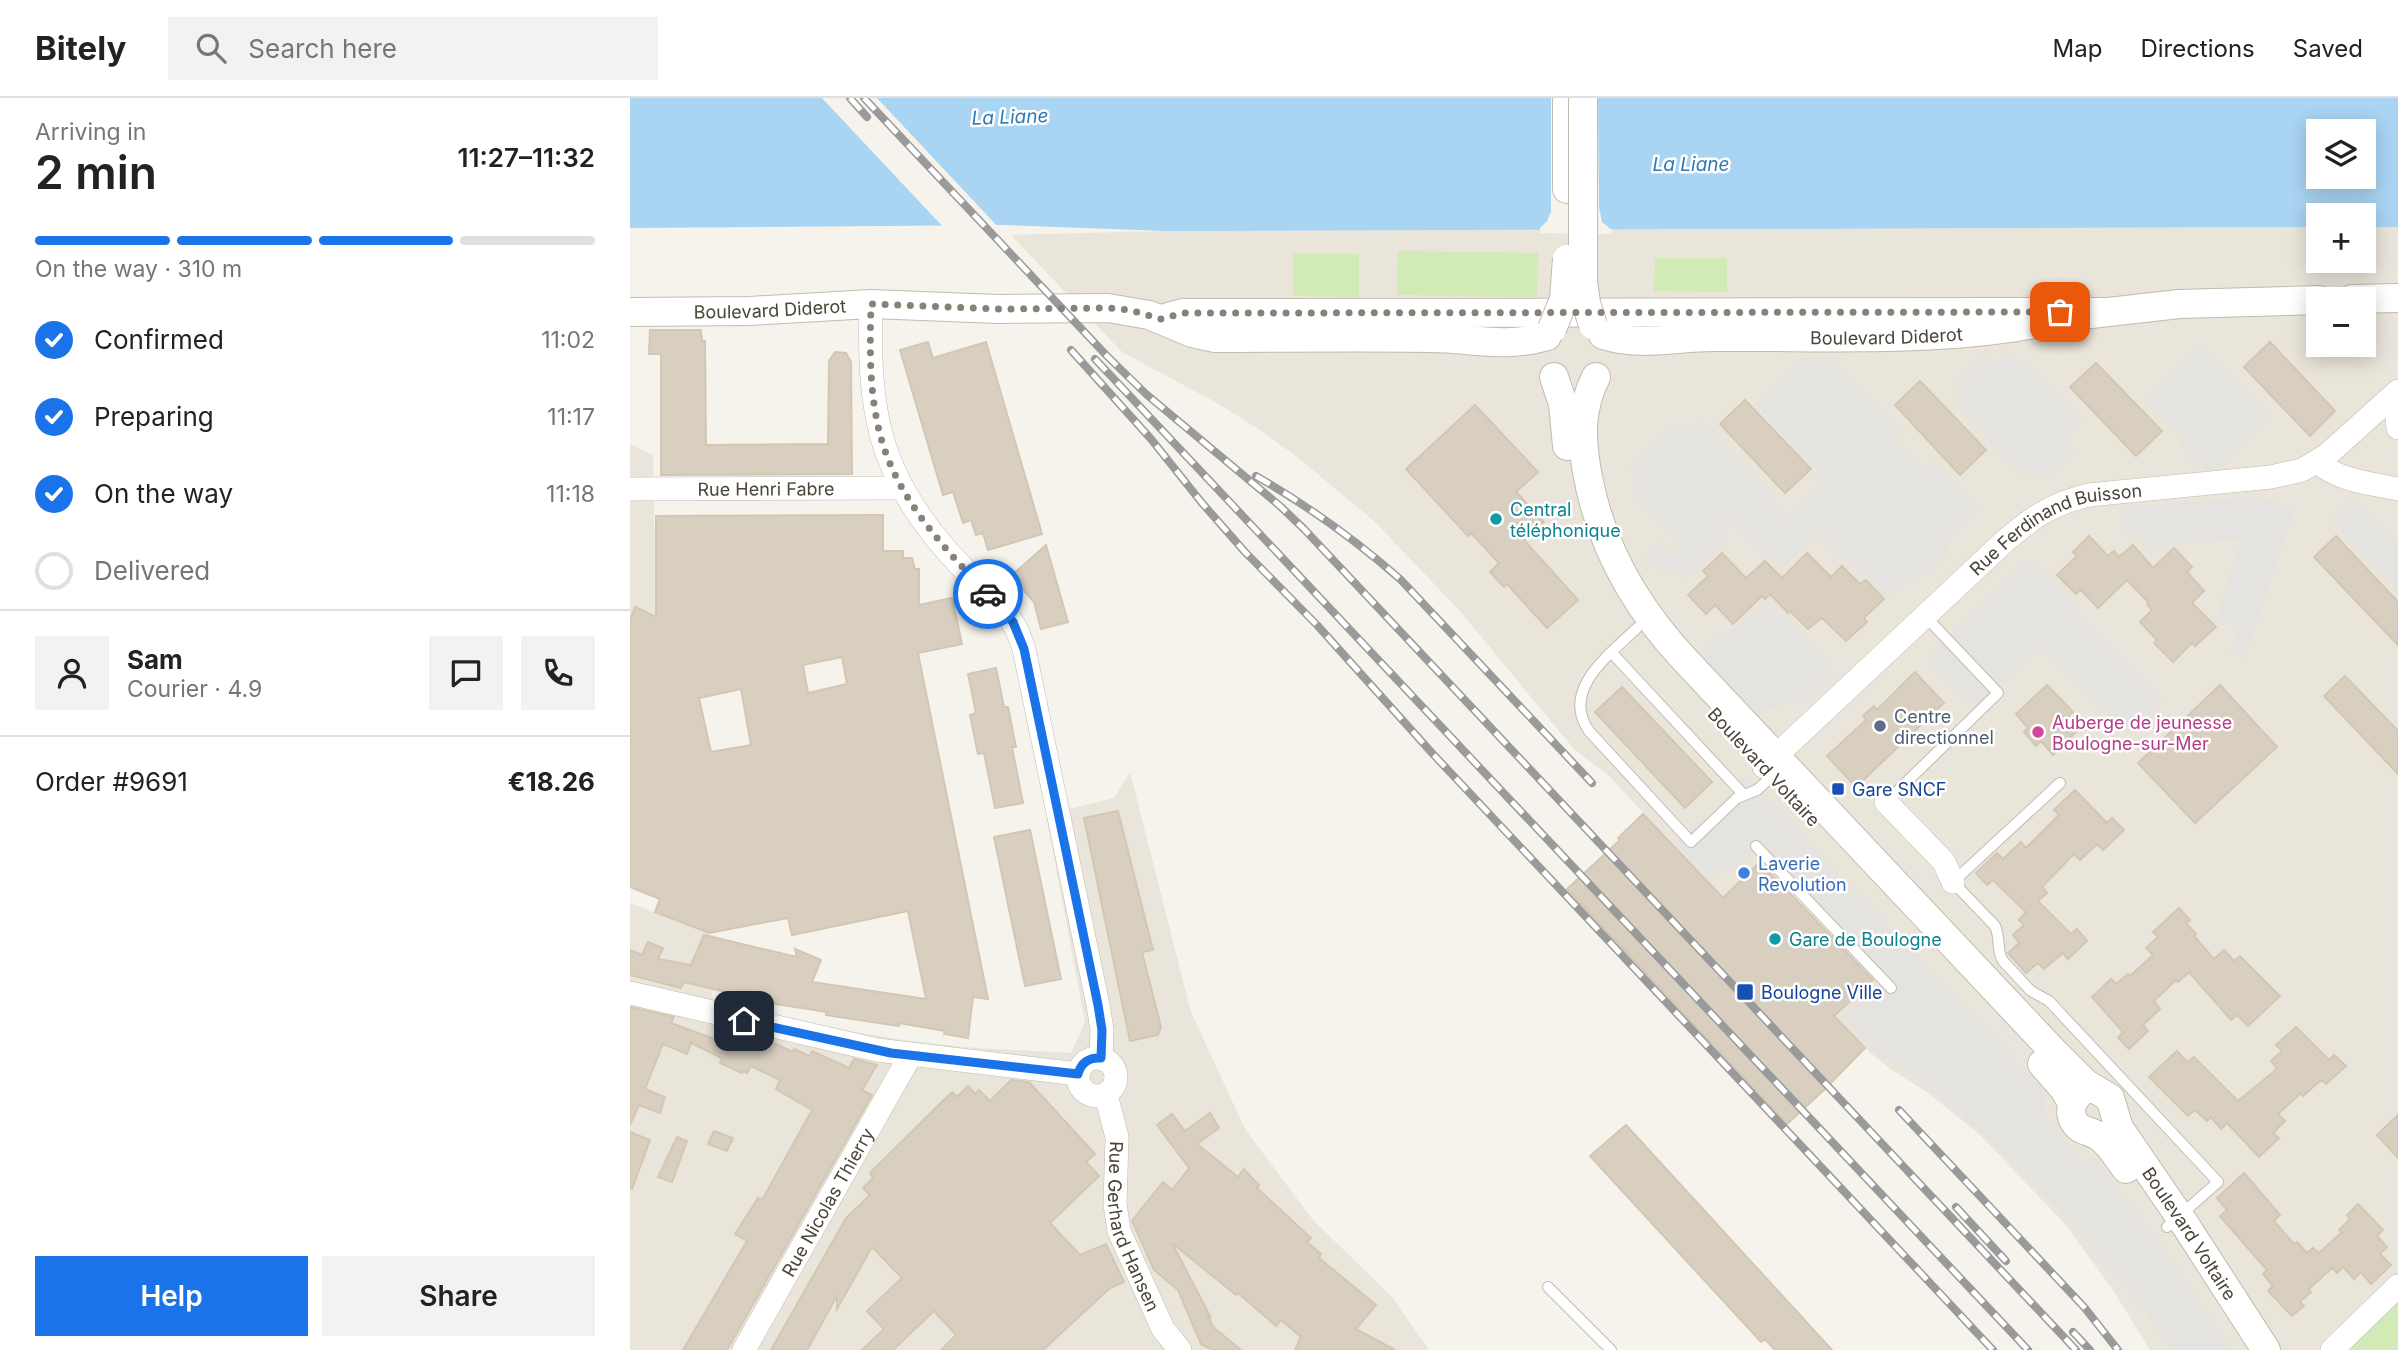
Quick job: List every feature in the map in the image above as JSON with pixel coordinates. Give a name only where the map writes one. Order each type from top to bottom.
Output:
[{"type":"street","points":[[1567,98],[1566,288],[1563,304],[1542,348],[1550,372],[1564,383],[1574,385],[1583,384],[1600,372],[1608,348],[1586,303],[1583,282],[1583,98]]},
{"type":"street","points":[[2376,299],[2398,299]]},
{"type":"street","name":"Boulevard Diderot","points":[[1598,330],[1631,342],[1708,337],[1963,334],[2179,304],[2306,300]]},
{"type":"street","points":[[871,304],[872,372],[877,422],[889,461],[902,488],[928,528],[1007,614],[1021,639],[1098,1005],[1102,1030],[1101,1058]]},
{"type":"street","name":"Boulevard Diderot","points":[[630,312],[749,311],[871,304],[999,309],[1108,308],[1130,310],[1161,319],[1192,333],[1216,338],[1445,338],[1518,343],[1549,332]]},
{"type":"street","name":"Boulevard Diderot","points":[[1161,319],[1183,313],[2107,312]]},
{"type":"street","points":[[1549,332],[1568,320],[1581,320],[1598,330]]},
{"type":"street","name":"Boulevard Diderot","points":[[1600,372],[1629,353],[1664,341]]},
{"type":"street","name":"Boulevard Diderot","points":[[1479,342],[1519,354],[1550,372]]},
{"type":"street","name":"Boulevard Voltaire","points":[[1550,372],[1563,404],[1570,471],[1583,527],[1604,576],[1637,628],[1668,665],[1774,766],[2103,1100],[2111,1149],[2174,1222],[2266,1350]]},
{"type":"street","name":"Boulevard Voltaire","points":[[1600,372],[1584,407],[1584,444],[1596,510],[1614,559],[1633,595],[1660,632],[1774,766]]},
{"type":"street","points":[[2393,396],[2398,428]]},
{"type":"street","name":"Rue Ferdinand Buisson","points":[[1774,766],[1925,616],[2029,520],[2055,505],[2089,495],[2284,475],[2302,470],[2317,462],[2393,396]]},
{"type":"street","points":[[2317,462],[2340,476],[2398,489]]},
{"type":"street","name":"Rue Henri Fabre","points":[[630,489],[902,488]]},
{"type":"street","points":[[1886,802],[1944,862],[1953,882]]},
{"type":"street","points":[[630,993],[852,1046],[1078,1074]]},
{"type":"street","name":"Rue Nicolas Thierry","points":[[744,1350],[910,1055]]},
{"type":"street","points":[[1101,1058],[1111,1063],[1116,1073],[1115,1084],[1106,1095],[1095,1097],[1085,1093],[1079,1085],[1078,1074],[1084,1062],[1101,1058]]},
{"type":"street","name":"Rue Gerhard Hansen","points":[[1106,1095],[1117,1137],[1115,1205],[1119,1231],[1163,1329],[1180,1350]]},
{"type":"street","name":"Boulevard Voltaire","points":[[2174,1222],[2246,1350]]},
{"type":"street","points":[[2332,1350],[2398,1286]]},
{"type":"lane","points":[[1886,802],[1998,694],[1925,616]]},
{"type":"lane","points":[[1637,628],[1587,679],[1581,700],[1581,717],[1584,724],[1691,842],[1744,794],[1757,790],[1774,766]]},
{"type":"lane","points":[[1612,653],[1744,794]]},
{"type":"lane","points":[[2060,783],[1953,882],[1995,926],[2003,961],[2031,991],[2049,1001],[2103,1100],[2218,1182],[2174,1222]]},
{"type":"lane","points":[[1756,846],[1891,988]]},
{"type":"lane","points":[[1548,1287],[1611,1350]]},
{"type":"shaded area","points":[[2306,227],[2306,273],[2376,273],[2376,227],[2398,227],[2398,1350],[2150,1350],[2113,1290],[2064,1223],[1979,1134],[1928,1093],[1889,1068],[1834,1016],[1874,978],[1762,860],[1722,898],[1610,777],[1574,749],[1460,611],[1374,521],[1296,456],[1260,430],[1217,403],[1122,352],[1011,235],[1166,231]]},
{"type":"shaded area","points":[[2203,345],[2272,415],[2209,476],[2178,444],[2185,437],[2148,399]]},
{"type":"shaded area","points":[[1809,352],[1825,368],[1833,361],[1901,431],[1892,440],[1920,469],[1930,460],[1979,510],[1946,542],[1951,548],[1915,583],[1907,575],[1886,597],[1847,557],[1842,561],[1822,540],[1828,534],[1823,529],[1785,566],[1774,555],[1768,560],[1729,520],[1722,528],[1729,535],[1684,579],[1675,571],[1652,568],[1643,558],[1659,542],[1672,554],[1683,543],[1630,488],[1639,479],[1629,470],[1676,424],[1686,433],[1698,422],[1790,516],[1827,480],[1755,405]]},
{"type":"shaded area","points":[[2010,352],[2025,368],[2030,364],[2084,420],[2065,438],[2075,449],[2044,479],[2036,471],[2027,479],[1951,402],[1962,391],[1956,385],[1984,357],[1994,367]]},
{"type":"shaded area","points":[[630,444],[653,455],[656,617],[630,655]]},
{"type":"shaded area","points":[[2256,497],[2295,509],[2245,659],[2230,654],[2239,627],[2216,620],[2241,539],[2143,547],[2142,533],[2121,534],[2119,507]]},
{"type":"shaded area","points":[[2354,499],[2398,545],[2398,591],[2332,521]]},
{"type":"shaded area","points":[[2026,559],[2163,698],[2128,734],[2042,647],[1979,710],[1927,658]]},
{"type":"shaded area","points":[[1773,607],[1832,669],[1799,701],[1770,708],[1759,717],[1701,654],[1752,610],[1762,619]]},
{"type":"shaded area","points":[[1130,772],[1191,1012],[1245,1129],[1313,1220],[1392,1297],[1429,1350],[630,1350],[630,903],[730,942],[710,1000],[859,1033],[911,1041],[1071,1053],[1085,1022],[1046,815],[1114,798]]},
{"type":"shaded area","points":[[1747,776],[2038,1085],[2045,1094],[2044,1115],[2082,1162],[2092,1156],[2154,1236],[2230,1350],[2169,1350],[2120,1278],[2044,1194],[1984,1135],[1909,1072],[1880,1056],[1843,1017],[1880,984],[1754,852],[1735,869],[1709,876],[1676,843]]},
{"type":"green space","points":[[1398,251],[1538,253],[1537,297],[1397,295]]},
{"type":"green space","points":[[1293,254],[1359,254],[1359,297],[1293,296]]},
{"type":"green space","points":[[1655,258],[1727,258],[1727,292],[1654,291]]},
{"type":"green space","points":[[2398,1295],[2398,1350],[2340,1350]]},
{"type":"water","name":"La Liane","points":[[630,98],[2398,98],[2398,227],[2376,227],[2376,203],[2306,203],[2306,227],[1166,231],[1004,225],[630,228]]},
{"type":"pier","points":[[822,98],[877,98],[1000,229],[945,229]]},
{"type":"pier","points":[[1551,98],[1598,98],[1599,207],[1602,222],[1612,230],[1612,234],[1540,233],[1540,228],[1551,212]]},
{"type":"building","points":[[650,330],[701,330],[702,341],[705,341],[706,445],[828,444],[829,361],[835,352],[846,353],[851,362],[852,474],[661,475],[661,354],[649,354]]},
{"type":"building","points":[[928,342],[933,358],[986,342],[1042,534],[988,550],[983,533],[976,535],[971,520],[963,523],[953,492],[943,495],[900,350]]},
{"type":"building","points":[[2270,342],[2335,411],[2310,436],[2244,367]]},
{"type":"building","points":[[2096,363],[2162,431],[2136,456],[2070,387]]},
{"type":"building","points":[[1920,381],[1986,450],[1960,475],[1895,405]]},
{"type":"building","points":[[1745,400],[1811,469],[1785,493],[1720,424]]},
{"type":"building","name":"Central téléphonique","points":[[1475,405],[1538,472],[1516,492],[1544,522],[1524,540],[1578,600],[1547,628],[1507,584],[1504,587],[1490,572],[1499,563],[1471,533],[1468,536],[1406,469]]},
{"type":"building","points":[[883,515],[883,551],[903,551],[903,558],[912,558],[915,569],[919,569],[919,605],[952,598],[962,644],[918,653],[988,999],[973,997],[968,1038],[899,1023],[899,1026],[826,1015],[827,1012],[776,1004],[684,982],[681,988],[630,975],[630,950],[642,955],[648,942],[663,948],[658,959],[691,965],[704,935],[797,957],[795,949],[821,960],[812,982],[926,999],[908,911],[792,935],[788,918],[709,933],[655,912],[660,899],[630,887],[630,621],[635,607],[656,617],[656,516]],"holes":[[[842,657],[847,684],[808,693],[803,665]],[[741,689],[751,745],[711,752],[699,698]]]},
{"type":"building","points":[[2089,536],[2108,556],[2114,551],[2119,557],[2133,545],[2153,568],[2174,548],[2192,567],[2187,572],[2204,591],[2192,603],[2216,627],[2195,646],[2192,643],[2173,662],[2154,643],[2157,640],[2140,622],[2152,610],[2127,580],[2098,608],[2081,590],[2076,594],[2057,575],[2077,556],[2073,552]]},
{"type":"building","points":[[2336,536],[2398,602],[2398,645],[2314,557]]},
{"type":"building","points":[[1046,545],[1068,622],[1041,629],[1034,602],[1011,576]]},
{"type":"building","points":[[1722,553],[1746,578],[1765,561],[1782,578],[1807,553],[1831,577],[1842,566],[1860,584],[1866,580],[1884,599],[1864,618],[1867,622],[1846,641],[1822,618],[1808,629],[1770,594],[1765,599],[1762,596],[1733,624],[1715,605],[1706,614],[1688,595],[1708,576],[1703,571]]},
{"type":"building","points":[[996,668],[1016,747],[1012,747],[1023,803],[995,808],[984,753],[978,754],[970,715],[976,713],[968,674]]},
{"type":"building","points":[[1915,672],[1944,703],[1856,787],[1827,756],[1866,720],[1863,716],[1874,706],[1877,710]]},
{"type":"building","points":[[2345,676],[2398,731],[2398,774],[2324,696]]},
{"type":"building","points":[[2047,685],[2073,712],[2068,716],[2079,729],[2053,755],[2041,741],[2035,745],[2024,732],[2028,728],[2016,714]]},
{"type":"building","points":[[2220,685],[2277,747],[2195,823],[2138,763]]},
{"type":"building","points":[[1622,687],[1712,782],[1685,808],[1595,712]]},
{"type":"building","points":[[2075,790],[2107,823],[2112,818],[2124,830],[2103,850],[2097,844],[2080,860],[2074,854],[2042,887],[2047,893],[2038,901],[2071,934],[2077,929],[2087,941],[2068,959],[2063,953],[2044,969],[2038,963],[2026,973],[2008,953],[2019,943],[2013,935],[2024,925],[2019,920],[2026,912],[1993,880],[1987,885],[1976,873],[1997,853],[2003,859],[2021,842],[2026,848],[2059,815],[2054,810]]},
{"type":"building","points":[[1118,811],[1153,950],[1142,952],[1161,1027],[1158,1035],[1130,1041],[1084,818]]},
{"type":"building","points":[[1643,814],[1723,898],[1760,862],[1873,980],[1834,1016],[1865,1048],[1787,1124],[1567,889],[1620,840],[1618,838]]},
{"type":"building","points":[[1030,830],[1061,979],[1025,986],[994,837]]},
{"type":"building","points":[[2179,908],[2190,920],[2186,923],[2196,934],[2194,936],[2214,959],[2224,950],[2234,961],[2240,956],[2280,996],[2248,1026],[2237,1015],[2231,1020],[2189,972],[2178,982],[2176,980],[2154,1001],[2160,1009],[2143,1025],[2148,1031],[2129,1049],[2118,1038],[2123,1032],[2092,997],[2111,979],[2116,984],[2128,974],[2130,976],[2153,955],[2146,948],[2158,937],[2153,932]]},
{"type":"building","points":[[630,1007],[674,1017],[671,1023],[720,1041],[724,1029],[765,1039],[809,1056],[812,1051],[849,1068],[854,1059],[877,1065],[862,1090],[872,1095],[727,1350],[683,1350],[747,1241],[735,1234],[758,1198],[762,1200],[812,1110],[776,1089],[780,1080],[751,1066],[747,1073],[742,1073],[720,1063],[722,1058],[691,1043],[687,1054],[663,1044],[645,1089],[665,1097],[660,1113],[639,1105],[630,1125]]},
{"type":"building","points":[[2296,1027],[2329,1060],[2334,1055],[2346,1066],[2326,1084],[2321,1080],[2303,1096],[2301,1093],[2278,1114],[2285,1121],[2273,1133],[2279,1138],[2259,1157],[2227,1123],[2221,1129],[2211,1117],[2207,1121],[2195,1110],[2188,1116],[2149,1077],[2177,1051],[2187,1062],[2194,1057],[2238,1101],[2277,1069],[2271,1061],[2282,1051],[2276,1045]]},
{"type":"building","points":[[1011,1080],[1029,1082],[1095,1154],[1086,1162],[1099,1176],[1050,1223],[1080,1255],[1106,1244],[1124,1282],[1110,1288],[1043,1350],[941,1350],[956,1335],[934,1311],[893,1350],[862,1350],[884,1329],[867,1311],[902,1278],[872,1247],[837,1309],[837,1296],[807,1350],[771,1350],[846,1218],[870,1195],[863,1188],[873,1178],[870,1173],[952,1092],[957,1097],[968,1086],[975,1094],[979,1090],[990,1101]]},
{"type":"building","points":[[1210,1113],[1219,1128],[1197,1144],[1238,1177],[1244,1169],[1259,1185],[1257,1188],[1311,1238],[1307,1242],[1321,1254],[1319,1258],[1376,1305],[1356,1329],[1395,1350],[1295,1350],[1301,1337],[1281,1320],[1276,1326],[1172,1243],[1211,1318],[1208,1316],[1213,1327],[1241,1350],[1213,1350],[1201,1344],[1178,1290],[1154,1270],[1132,1221],[1163,1182],[1172,1190],[1189,1168],[1157,1125],[1172,1114],[1185,1131]]},
{"type":"building","points":[[2398,1115],[2398,1158],[2377,1135]]},
{"type":"building","points":[[1626,1125],[1832,1350],[1775,1350],[1765,1339],[1761,1342],[1590,1156]]},
{"type":"building","points":[[714,1131],[733,1138],[727,1151],[708,1144]]},
{"type":"building","points":[[630,1132],[650,1140],[632,1189],[630,1188]]},
{"type":"building","points":[[677,1137],[687,1141],[672,1182],[658,1177]]},
{"type":"building","points":[[2244,1173],[2280,1215],[2274,1221],[2294,1244],[2297,1242],[2307,1253],[2313,1248],[2319,1253],[2342,1232],[2339,1230],[2350,1219],[2347,1215],[2358,1204],[2383,1230],[2377,1236],[2387,1247],[2380,1254],[2391,1265],[2371,1284],[2361,1272],[2354,1279],[2343,1267],[2337,1273],[2332,1268],[2309,1289],[2311,1292],[2300,1302],[2304,1306],[2292,1316],[2268,1291],[2273,1286],[2263,1274],[2267,1270],[2220,1216],[2227,1210],[2217,1198]]},
{"type":"railway","points":[[850,98],[867,117]]},
{"type":"railway","points":[[864,98],[1107,356],[1146,394],[1304,529],[2076,1350]]},
{"type":"railway","points":[[1071,350],[1151,439],[1245,552],[1317,625],[1432,753],[1993,1350]]},
{"type":"railway","points":[[1095,359],[2028,1350]]},
{"type":"railway","points":[[1256,476],[1331,524],[1401,580],[1592,783]]},
{"type":"railway","points":[[1899,1110],[2084,1307],[2118,1350]]},
{"type":"railway","points":[[1956,1207],[2006,1261]]},
{"type":"railway","points":[[2073,1332],[2090,1350]]},
{"type":"way so far","points":[[988,594],[928,528],[902,488],[889,461],[879,431],[873,395],[871,304],[999,309],[1108,308],[1130,310],[1161,319],[1183,313],[2060,312]]},
{"type":"place","name":"Central téléphonique","points":[[1496,519]]},
{"type":"place","name":"Centre directionnel","points":[[1880,726]]},
{"type":"place","name":"Auberge de jeunesse Boulogne-sur-Mer","points":[[2038,732]]},
{"type":"place","name":"Gare SNCF","points":[[1838,789]]},
{"type":"place","name":"Laverie Revolution","points":[[1744,873]]},
{"type":"place","name":"Gare de Boulogne","points":[[1775,939]]},
{"type":"place","name":"Boulogne Ville","points":[[1745,992]]},
{"type":"route","points":[[744,1021],[891,1053],[1078,1074],[1084,1062],[1101,1058],[1102,1030],[1098,1005],[1024,649],[1013,622],[988,594]]}]
